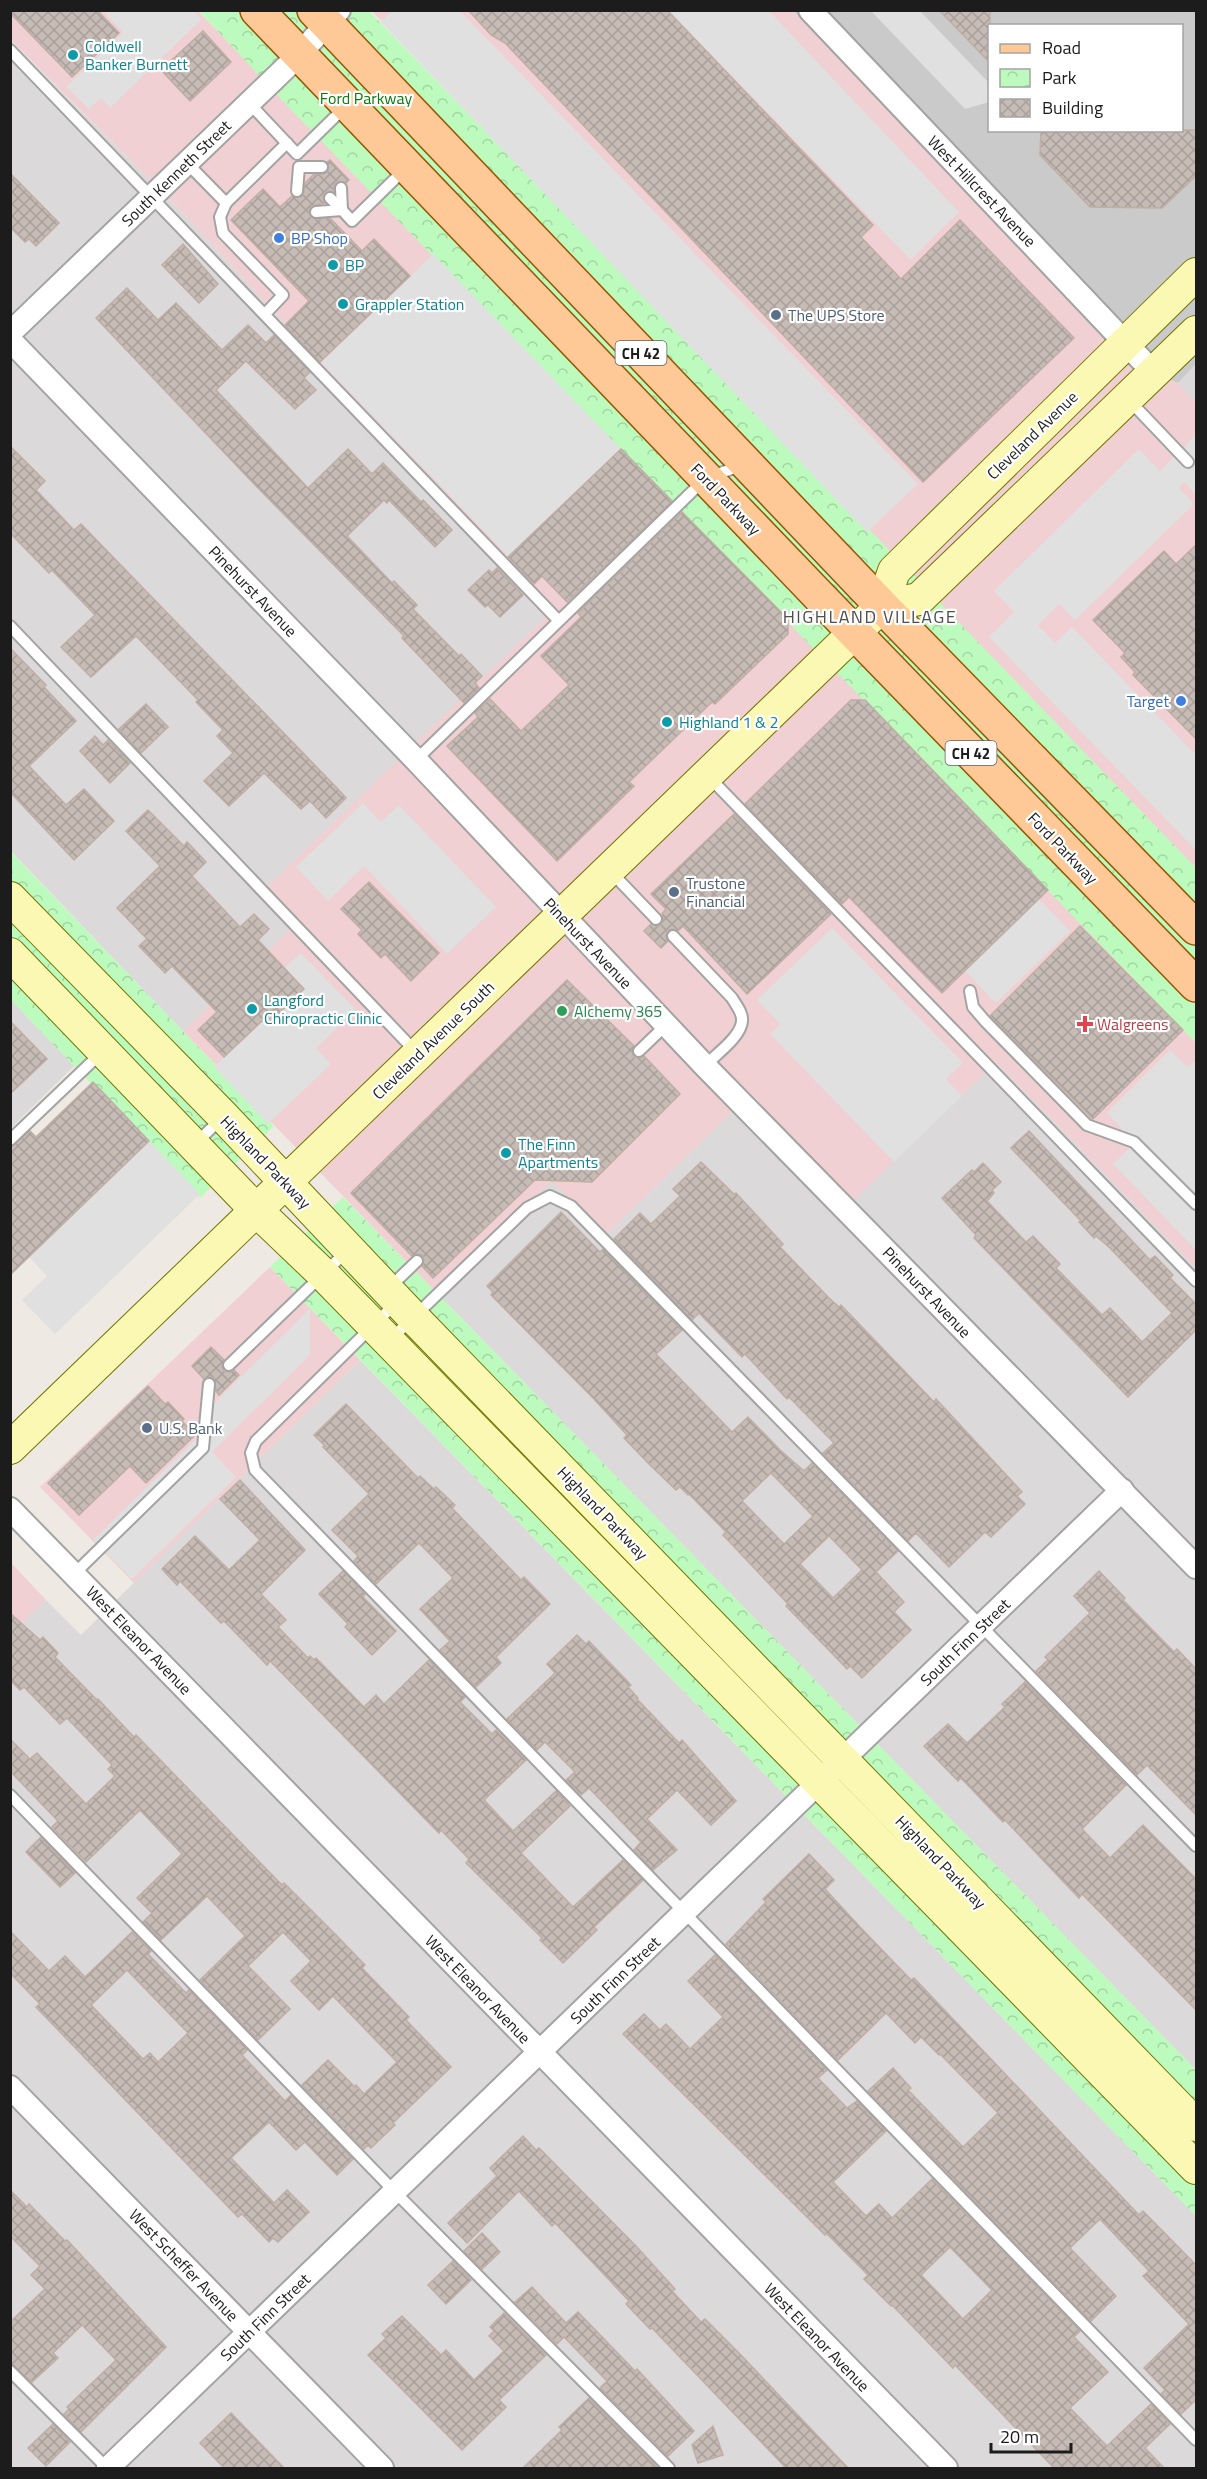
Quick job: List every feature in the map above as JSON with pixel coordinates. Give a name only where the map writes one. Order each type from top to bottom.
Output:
[{"type":"main road","name":"Ford Parkway","points":[[257,10],[407,167],[502,237],[746,464],[882,606],[1185,933],[1197,985]]},
{"type":"main road","name":"Ford Parkway","points":[[326,15],[502,237],[706,478],[854,632],[1185,933]]},
{"type":"street","name":"West Hillcrest Avenue","points":[[810,10],[1154,373]]},
{"type":"street","name":"South Kenneth Street","points":[[10,333],[299,55],[326,15]]},
{"type":"street","name":"Cleveland Avenue","points":[[854,632],[882,606],[894,571],[1197,274]]},
{"type":"street","points":[[882,606],[919,599],[1197,332]]},
{"type":"street","name":"Pinehurst Avenue","points":[[10,340],[416,760],[705,1066],[1197,1567]]},
{"type":"street","name":"Cleveland Avenue South","points":[[10,1448],[563,916],[854,632]]},
{"type":"street","name":"Highland Parkway","points":[[10,898],[1197,2125]]},
{"type":"street","name":"Highland Parkway","points":[[10,954],[256,1210],[323,1274],[1197,2168]]},
{"type":"street","name":"South Finn Street","points":[[108,2469],[1122,1490]]},
{"type":"street","name":"West Eleanor Avenue","points":[[10,1509],[946,2469]]},
{"type":"street","name":"West Scheffer Avenue","points":[[10,2087],[382,2469]]},
{"type":"lane","points":[[10,50],[558,620]]},
{"type":"lane","points":[[249,103],[297,154],[299,166],[297,191]]},
{"type":"lane","points":[[297,154],[347,105]]},
{"type":"lane","points":[[265,314],[283,295],[223,233],[220,217],[226,203],[287,143]]},
{"type":"lane","points":[[186,162],[226,203]]},
{"type":"lane","points":[[299,166],[322,167]]},
{"type":"lane","points":[[299,166],[310,178]]},
{"type":"lane","points":[[330,198],[352,221],[407,167]]},
{"type":"lane","points":[[341,188],[342,210]]},
{"type":"lane","points":[[316,212],[342,210]]},
{"type":"lane","points":[[1127,399],[1188,462]]},
{"type":"lane","points":[[416,760],[706,478],[746,464]]},
{"type":"lane","points":[[10,627],[418,1054]]},
{"type":"lane","points":[[707,775],[1197,1281]]},
{"type":"lane","points":[[609,870],[656,919]]},
{"type":"lane","points":[[673,936],[732,998],[740,1010],[742,1020],[737,1033],[705,1066]]},
{"type":"lane","points":[[970,991],[973,1007],[984,1021],[1087,1125],[1134,1142],[1197,1204]]},
{"type":"lane","points":[[639,1051],[666,1024]]},
{"type":"lane","points":[[10,1140],[103,1051]]},
{"type":"lane","points":[[194,1145],[224,1117]]},
{"type":"lane","points":[[381,1334],[400,1303],[527,1208],[550,1196],[571,1206],[1197,1846]]},
{"type":"lane","points":[[229,1365],[349,1249]]},
{"type":"lane","points":[[417,1262],[400,1303],[381,1334],[256,1441],[251,1453],[255,1470],[1197,2440]]},
{"type":"lane","points":[[74,1574],[203,1448],[209,1384]]},
{"type":"lane","points":[[10,1795],[395,2192],[669,2469]]},
{"type":"lane","points":[[10,2371],[108,2469]]},
{"type":"shaded area","points":[[393,10],[460,11],[918,484],[867,532],[381,22]]},
{"type":"shaded area","points":[[10,11],[198,11],[1196,1043],[1196,1268],[996,1062],[847,1207],[745,1099],[606,1235],[552,1181],[434,1290],[183,1031],[298,922],[266,888],[555,608],[319,361],[185,215],[11,40]]},
{"type":"shaded area","points":[[103,11],[194,11],[202,19],[110,108],[101,98],[89,109],[66,87],[123,32]]},
{"type":"shaded area","points":[[372,11],[794,11],[1128,359],[1178,383],[1196,403],[1196,868],[910,573]]},
{"type":"shaded area","points":[[669,11],[769,11],[959,212],[911,260]]},
{"type":"shaded area","points":[[794,11],[1196,11],[1196,364],[1178,383],[1128,359]]},
{"type":"shaded area","points":[[871,11],[920,11],[988,82],[988,102],[965,109]]},
{"type":"shaded area","points":[[10,40],[185,215],[319,361],[555,608],[512,650],[299,922],[183,1031],[11,851]]},
{"type":"shaded area","points":[[433,254],[621,449],[509,557],[321,362]]},
{"type":"shaded area","points":[[1196,364],[1196,403],[1178,383]]},
{"type":"shaded area","points":[[1196,435],[1196,495],[1185,482],[1179,488],[1194,504],[1075,620],[1059,604],[1038,625],[1055,643],[1072,627],[1196,755],[1196,850],[989,637],[1014,612],[994,591],[1139,449],[1160,471]]},
{"type":"shaded area","points":[[363,803],[381,822],[399,805],[496,907],[447,954],[364,866],[328,901],[296,867]]},
{"type":"shaded area","points":[[1039,899],[1070,931],[996,1003],[965,971]]},
{"type":"shaded area","points":[[832,928],[963,1063],[946,1079],[962,1096],[894,1162],[770,1034],[780,1024],[757,1000]]},
{"type":"shaded area","points":[[301,953],[356,1010],[316,1048],[331,1064],[268,1124],[214,1067],[263,1020],[267,1024],[304,989],[284,968]]},
{"type":"shaded area","points":[[11,1000],[74,1066],[11,1128]]},
{"type":"shaded area","points":[[1170,1050],[1188,1067],[1196,1060],[1196,1250],[1113,1164],[1135,1143],[1107,1113]]},
{"type":"shaded area","points":[[996,1062],[1196,1268],[1196,2070],[434,1290],[552,1180],[606,1235],[745,1099],[847,1206]]},
{"type":"shaded area","points":[[149,1141],[200,1194],[55,1334],[22,1300],[47,1276],[29,1257]]},
{"type":"shaded area","points":[[270,1267],[360,1360],[134,1583],[40,1487]]},
{"type":"shaded area","points":[[310,1309],[310,1355],[212,1452],[236,1477],[132,1579],[93,1540],[200,1435],[192,1425]]},
{"type":"shaded area","points":[[360,1360],[1196,2216],[1196,2468],[11,2468],[11,1634],[46,1600],[81,1635]]},
{"type":"shaded area","points":[[11,1563],[46,1600],[11,1634]]},
{"type":"green space","name":"Ford Parkway","points":[[199,11],[369,11],[1196,868],[1196,1043],[296,115]]},
{"type":"green space","points":[[10,851],[274,1126],[200,1198],[11,1000]]},
{"type":"green space","points":[[343,1197],[1196,2070],[1196,2216],[270,1267]]},
{"type":"building","name":"Coldwell Banker Burnett","points":[[10,10],[97,10],[119,33],[72,77],[10,13]]},
{"type":"building","points":[[468,10],[667,10],[873,225],[861,237],[901,279],[960,220],[1074,338],[923,482],[505,43],[491,35]]},
{"type":"building","points":[[939,10],[990,10],[988,61]]},
{"type":"building","points":[[203,31],[231,62],[190,101],[161,70]]},
{"type":"building","points":[[1183,130],[1197,130],[1197,175],[1162,208],[1090,207],[1040,155],[1041,132],[1183,132]]},
{"type":"building","points":[[330,160],[349,180],[346,183],[337,181],[334,185],[334,192],[325,192],[323,197],[325,203],[311,206],[310,217],[330,218],[362,251],[374,239],[410,276],[320,362],[285,325],[309,301],[231,220],[263,189],[280,207],[292,196],[301,197],[305,183],[314,174],[323,174],[328,171],[327,162]]},
{"type":"building","points":[[10,173],[59,223],[36,246],[29,239],[25,242],[10,227]]},
{"type":"building","points":[[183,244],[218,284],[199,303],[162,265]]},
{"type":"building","points":[[127,288],[158,320],[176,303],[222,350],[248,325],[266,343],[274,335],[310,372],[304,378],[316,390],[295,409],[246,361],[216,390],[308,488],[348,449],[372,474],[383,463],[452,530],[435,547],[389,500],[387,503],[384,500],[347,536],[392,583],[394,581],[417,605],[413,609],[482,676],[475,683],[479,688],[464,703],[402,638],[404,636],[256,486],[96,318]]},
{"type":"building","points":[[10,446],[45,481],[36,490],[74,530],[81,524],[346,798],[326,818],[310,801],[301,809],[264,773],[229,806],[204,781],[233,753],[217,736],[223,730],[196,702],[198,700],[136,636],[91,677],[61,647],[95,615],[52,570],[49,573],[10,533]]},
{"type":"building","points":[[621,449],[672,501],[567,602],[542,576],[534,584],[508,557]]},
{"type":"building","points":[[682,512],[788,619],[788,634],[715,704],[712,702],[629,782],[634,786],[557,861],[447,746],[478,717],[475,713],[490,699],[521,731],[569,685],[541,656],[581,617],[578,613]]},
{"type":"building","points":[[1197,544],[1197,740],[1133,675],[1135,672],[1121,657],[1125,653],[1093,620],[1164,551],[1176,564]]},
{"type":"building","points":[[497,568],[523,595],[500,617],[488,605],[485,607],[468,590],[489,570],[492,573]]},
{"type":"building","points":[[10,648],[46,685],[44,687],[76,721],[29,766],[66,805],[84,789],[114,821],[74,860],[10,792]]},
{"type":"building","points":[[851,700],[865,700],[1048,890],[942,993],[849,897],[842,904],[745,804]]},
{"type":"building","points":[[146,704],[168,727],[141,753],[119,729]]},
{"type":"building","points":[[95,736],[103,745],[108,740],[130,763],[110,783],[80,751]]},
{"type":"building","points":[[148,810],[184,846],[187,842],[206,862],[192,876],[240,927],[254,914],[269,929],[258,940],[304,989],[267,1025],[263,1020],[224,1057],[198,1030],[217,1012],[172,966],[165,973],[139,946],[147,939],[117,908],[160,866],[126,831]]},
{"type":"building","points":[[734,814],[831,914],[747,994],[683,926],[678,931],[672,929],[667,931],[668,941],[661,948],[644,931],[651,924],[657,926],[662,924],[662,914],[666,909],[651,894]]},
{"type":"building","points":[[369,882],[439,953],[411,981],[385,954],[381,958],[358,934],[362,930],[341,909]]},
{"type":"building","name":"Walgreens","points":[[1080,926],[1183,1030],[1093,1119],[990,1016]]},
{"type":"building","name":"The Finn Apartments","points":[[567,980],[634,1046],[632,1052],[634,1057],[644,1056],[680,1094],[592,1182],[535,1180],[433,1278],[422,1266],[424,1260],[422,1255],[412,1256],[351,1193]]},
{"type":"building","points":[[10,1021],[47,1059],[10,1094]]},
{"type":"building","points":[[93,1082],[149,1141],[10,1275],[10,1147],[30,1131],[36,1137]]},
{"type":"building","points":[[1029,1131],[1150,1260],[1155,1256],[1173,1275],[1170,1278],[1197,1305],[1197,1329],[1128,1397],[974,1238],[976,1235],[942,1198],[972,1170],[974,1172],[983,1163],[1001,1182],[992,1190],[994,1193],[987,1201],[1026,1242],[1033,1236],[1060,1264],[1056,1268],[1102,1315],[1110,1308],[1142,1342],[1172,1313],[1110,1248],[1096,1236],[1094,1238],[1079,1222],[1081,1221],[1011,1148]]},
{"type":"building","points":[[701,1162],[735,1195],[736,1193],[783,1244],[780,1247],[829,1298],[839,1307],[841,1305],[934,1402],[936,1399],[1022,1492],[1017,1496],[1025,1504],[991,1537],[985,1532],[949,1567],[916,1533],[908,1541],[823,1453],[834,1443],[789,1397],[787,1399],[745,1354],[742,1357],[699,1313],[692,1320],[614,1239],[640,1213],[651,1224],[680,1196],[673,1189]]},
{"type":"building","points":[[561,1212],[600,1252],[603,1249],[682,1330],[656,1354],[732,1432],[748,1417],[804,1471],[812,1463],[898,1551],[876,1572],[904,1602],[894,1612],[911,1630],[862,1678],[850,1666],[847,1669],[786,1606],[788,1604],[723,1535],[726,1532],[689,1494],[680,1487],[676,1490],[650,1465],[624,1438],[627,1435],[491,1295],[493,1292],[487,1286]],"holes":[[[771,1473],[813,1516],[784,1544],[742,1501]],[[829,1536],[862,1570],[833,1598],[800,1564]]]},
{"type":"building","points":[[211,1347],[224,1360],[222,1366],[224,1371],[234,1370],[239,1375],[219,1395],[214,1378],[204,1379],[192,1366]]},
{"type":"building","name":"U.S. Bank","points":[[148,1386],[165,1404],[168,1402],[195,1435],[146,1483],[130,1466],[79,1515],[48,1483]]},
{"type":"building","points":[[346,1404],[418,1478],[420,1476],[434,1489],[436,1487],[455,1505],[452,1508],[521,1580],[524,1577],[550,1604],[496,1657],[501,1663],[476,1687],[440,1650],[450,1641],[420,1609],[453,1578],[419,1543],[376,1584],[354,1561],[358,1556],[332,1530],[369,1494],[314,1435]]},
{"type":"building","points":[[240,1480],[305,1550],[261,1594],[286,1620],[278,1627],[308,1658],[310,1656],[314,1660],[316,1658],[364,1707],[376,1695],[384,1704],[429,1660],[465,1697],[460,1702],[492,1734],[496,1730],[526,1760],[484,1800],[513,1831],[556,1791],[570,1806],[521,1853],[573,1907],[623,1860],[643,1880],[594,1927],[597,1930],[563,1963],[540,1940],[542,1938],[466,1863],[469,1859],[441,1830],[439,1833],[270,1661],[267,1665],[224,1621],[221,1623],[180,1581],[177,1585],[162,1569],[195,1536],[229,1570],[260,1540],[220,1499]]},
{"type":"building","points":[[343,1571],[365,1594],[363,1597],[396,1631],[372,1655],[345,1627],[348,1624],[319,1594]]},
{"type":"building","points":[[1099,1571],[1125,1598],[1123,1600],[1174,1652],[1177,1649],[1197,1670],[1197,1816],[1147,1765],[1137,1775],[1036,1671],[1048,1660],[1045,1657],[1090,1613],[1074,1596]]},
{"type":"building","points":[[10,1613],[40,1640],[43,1637],[58,1653],[55,1657],[97,1700],[134,1737],[136,1735],[282,1885],[284,1883],[337,1936],[365,1965],[362,1968],[409,2017],[406,2020],[451,2067],[393,2123],[395,2125],[371,2148],[368,2145],[364,2149],[302,2085],[328,2060],[364,2094],[397,2062],[333,1996],[319,2010],[291,1981],[311,1961],[283,1932],[248,1966],[290,2009],[258,2040],[200,1980],[245,1936],[207,1896],[161,1940],[143,1922],[152,1913],[137,1898],[182,1854],[140,1810],[86,1862],[52,1827],[58,1821],[10,1771],[10,1739],[30,1759],[37,1753],[86,1804],[115,1776],[108,1769],[112,1765],[67,1718],[60,1724],[24,1687],[20,1690],[10,1680]]},
{"type":"building","points":[[577,1635],[586,1644],[589,1641],[631,1685],[628,1687],[637,1699],[679,1743],[682,1740],[736,1801],[711,1825],[677,1790],[647,1819],[677,1850],[653,1870],[634,1850],[641,1842],[589,1788],[581,1795],[566,1780],[575,1772],[545,1742],[537,1750],[507,1719],[555,1673],[547,1664]]},
{"type":"building","points":[[1025,1682],[1126,1785],[1082,1829],[1110,1858],[1143,1825],[1197,1880],[1197,2011],[1082,1894],[1079,1898],[1005,1820],[1003,1822],[961,1778],[958,1781],[924,1746],[948,1724],[967,1743],[1005,1707],[1002,1704]]},
{"type":"building","points":[[41,1837],[75,1873],[60,1887],[26,1852]]},
{"type":"building","points":[[809,1854],[834,1880],[825,1889],[860,1927],[911,1980],[914,1978],[1139,2215],[1143,2211],[1197,2266],[1197,2399],[1181,2414],[1161,2394],[1165,2390],[1144,2368],[1189,2324],[1143,2276],[1149,2271],[1100,2219],[1070,2248],[1116,2296],[1091,2321],[868,2091],[893,2068],[911,2088],[908,2090],[963,2147],[998,2113],[921,2037],[915,2043],[886,2013],[838,2060],[726,1944],[766,1902],[763,1899]]},
{"type":"building","points":[[10,1931],[49,1971],[65,1956],[85,1977],[132,1932],[151,1951],[148,1954],[186,1993],[189,1990],[247,2050],[242,2055],[285,2101],[291,2095],[353,2159],[337,2175],[305,2142],[296,2150],[269,2122],[231,2158],[274,2203],[287,2190],[309,2212],[278,2242],[273,2238],[269,2242],[242,2214],[238,2217],[36,2007],[40,2004],[10,1973]],"holes":[[[127,1970],[188,2033],[158,2062],[150,2053],[143,2059],[91,2005]]]},
{"type":"building","points":[[715,1955],[827,2070],[818,2078],[847,2108],[857,2101],[886,2131],[833,2182],[866,2216],[879,2204],[892,2218],[932,2179],[1080,2331],[1074,2337],[1108,2372],[1070,2408],[1107,2446],[1151,2404],[1170,2424],[1145,2448],[1165,2469],[1055,2469],[955,2365],[953,2368],[864,2279],[868,2275],[623,2034],[644,2014],[660,2030],[666,2024],[690,2049],[723,2017],[688,1981]],"holes":[[[950,2247],[992,2290],[963,2319],[921,2275]]]},
{"type":"building","points":[[523,2136],[536,2150],[539,2148],[636,2246],[675,2289],[672,2291],[701,2322],[705,2319],[849,2469],[787,2469],[652,2328],[650,2329],[626,2304],[629,2301],[555,2223],[552,2226],[519,2191],[467,2243],[448,2223],[497,2176],[490,2168]]},
{"type":"building","points":[[10,2190],[27,2207],[29,2204],[65,2241],[67,2240],[166,2347],[81,2432],[64,2414],[69,2409],[67,2407],[116,2360],[82,2325],[53,2353],[58,2358],[32,2382],[10,2364],[10,2322],[45,2289],[31,2275],[40,2266],[10,2236]]},
{"type":"building","points":[[482,2233],[500,2252],[482,2269],[464,2251]]},
{"type":"building","points":[[453,2261],[471,2280],[446,2304],[428,2285]]},
{"type":"building","points":[[532,2287],[566,2323],[578,2312],[635,2371],[637,2369],[694,2431],[668,2456],[600,2388],[607,2381],[564,2337],[557,2344],[515,2302]]},
{"type":"building","points":[[504,2313],[546,2355],[499,2400],[506,2407],[462,2450],[368,2355],[386,2338],[382,2334],[402,2316],[441,2355],[446,2350],[474,2380],[504,2351],[489,2336],[494,2331],[490,2327]]},
{"type":"building","points":[[589,2398],[657,2467],[522,2469],[562,2430],[559,2427]]},
{"type":"building","points":[[231,2413],[285,2469],[225,2469],[200,2443]]},
{"type":"building","points":[[53,2424],[70,2442],[46,2466],[28,2448]]},
{"type":"building","points":[[713,2426],[723,2455],[698,2463],[692,2445]]},
{"type":"place","name":"Coldwell Banker Burnett","points":[[73,55]]},
{"type":"place","name":"BP Shop","points":[[279,238]]},
{"type":"place","name":"BP","points":[[333,265]]},
{"type":"place","name":"Grappler Station","points":[[343,304]]},
{"type":"place","name":"The UPS Store","points":[[776,315]]},
{"type":"place","name":"Target","points":[[1181,701]]},
{"type":"place","name":"Highland 1 & 2","points":[[667,722]]},
{"type":"place","name":"Trustone Financial","points":[[674,892]]},
{"type":"place","name":"Langford Chiropractic Clinic","points":[[252,1009]]},
{"type":"place","name":"Alchemy 365","points":[[562,1011]]},
{"type":"place","name":"Walgreens","points":[[1085,1024]]},
{"type":"place","name":"The Finn Apartments","points":[[506,1153]]},
{"type":"place","name":"U.S. Bank","points":[[147,1428]]},
{"type":"district","name":"HIGHLAND VILLAGE","points":[[870,616]]}]
